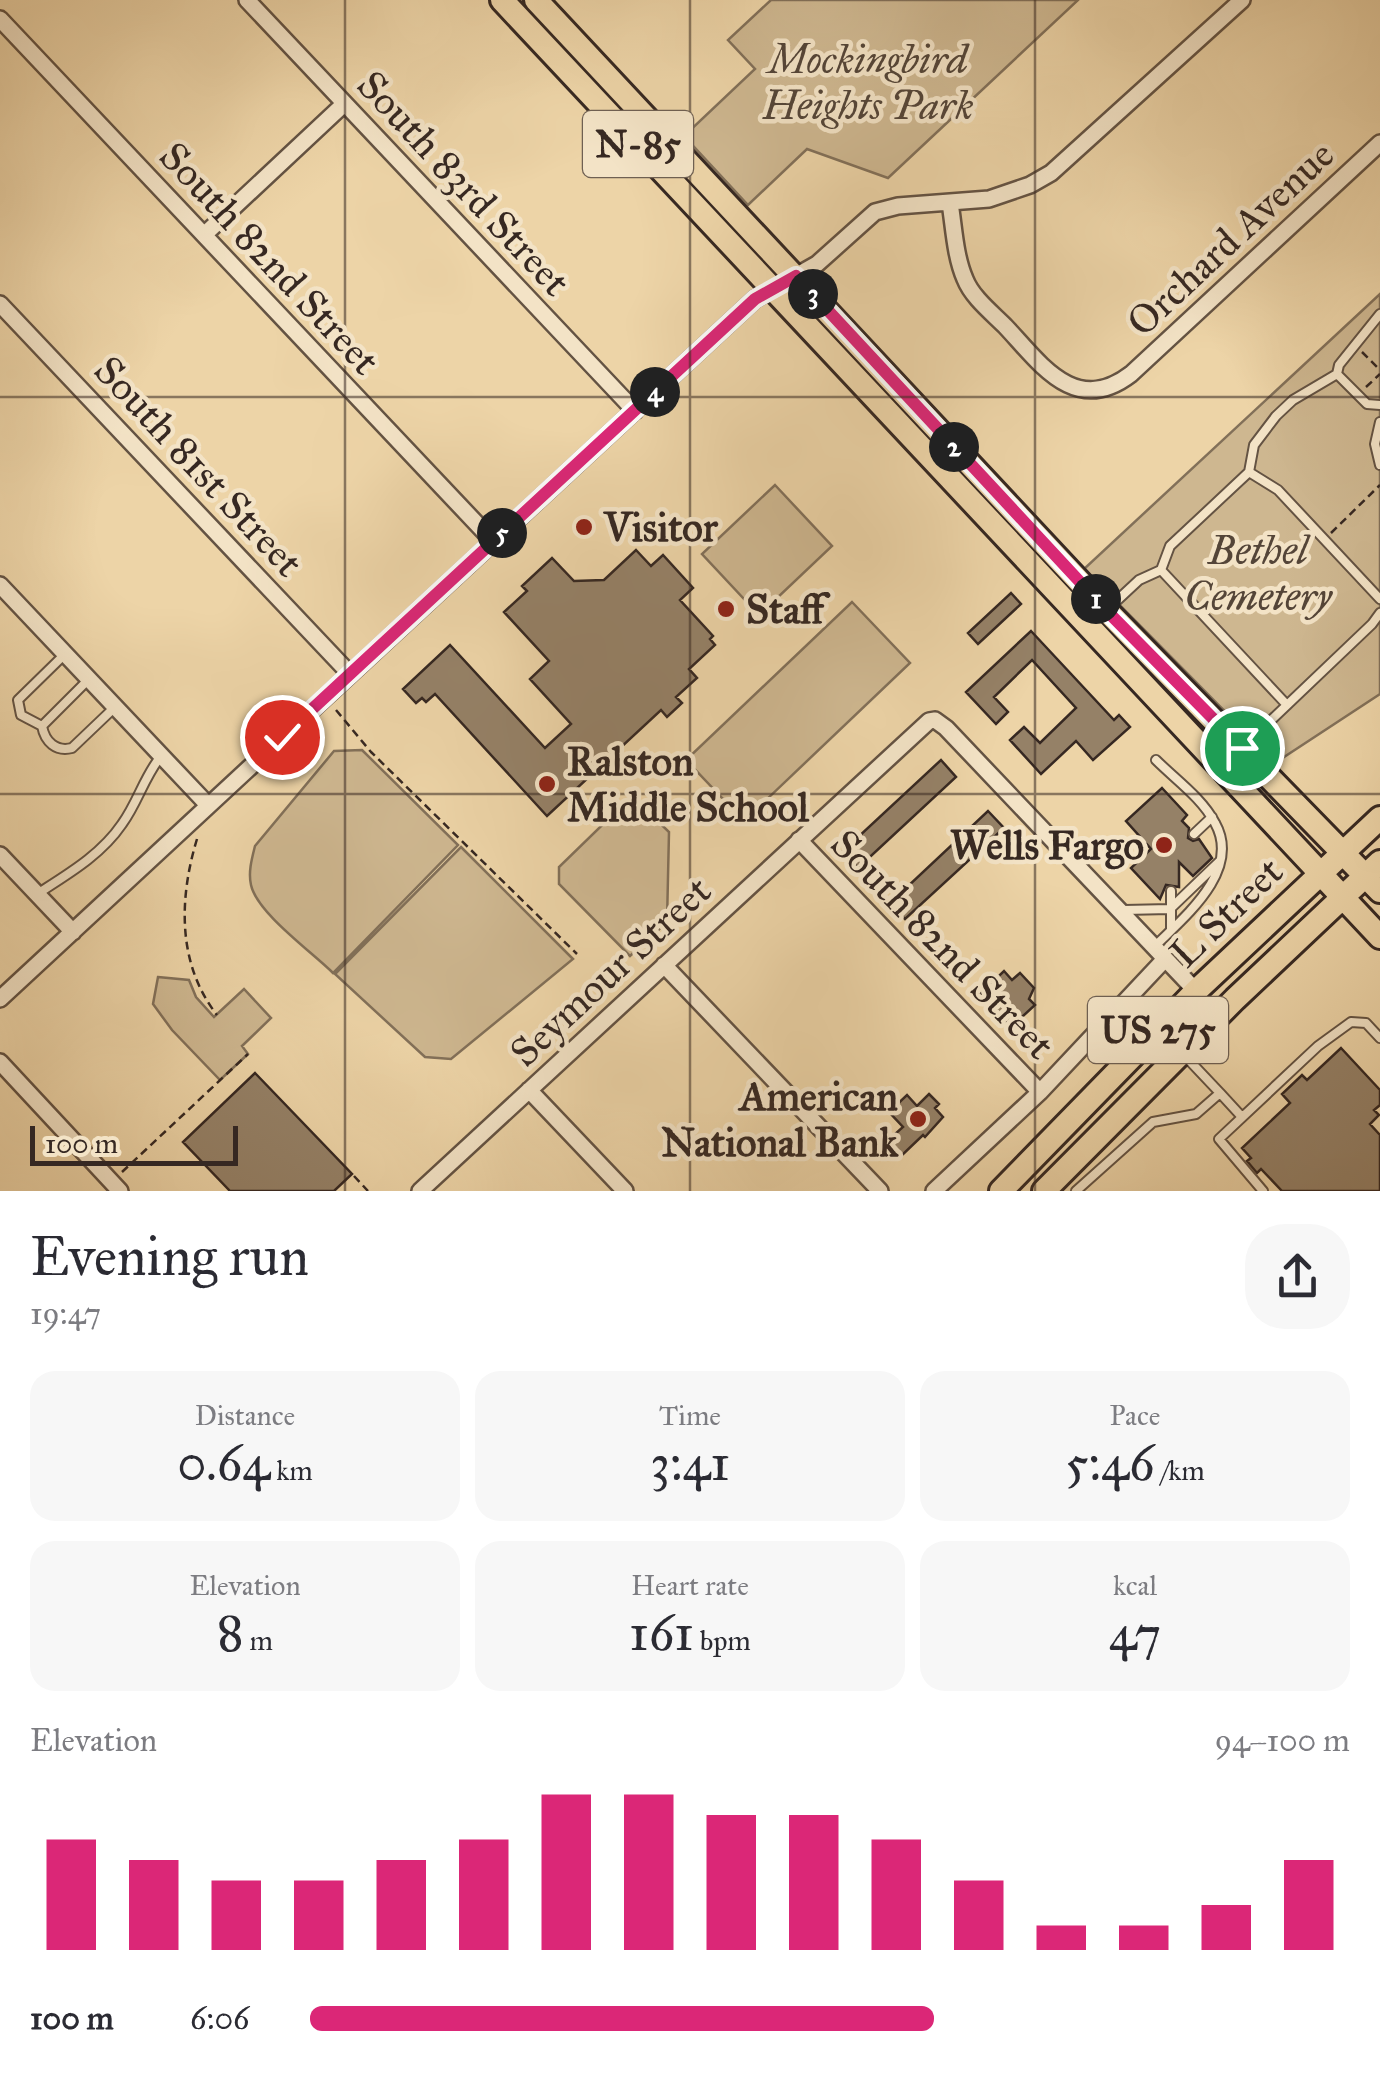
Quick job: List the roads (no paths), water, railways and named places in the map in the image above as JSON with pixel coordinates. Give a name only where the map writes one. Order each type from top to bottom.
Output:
[{"type":"main road","name":"N-85","points":[[502,0],[1342,898]]},
{"type":"main road","name":"N-85","points":[[536,0],[1106,610],[1343,852],[1375,876]]},
{"type":"main road","name":"L Street","points":[[1001,1191],[1196,992],[1380,818]]},
{"type":"main road","name":"L Street","points":[[1044,1191],[1342,898],[1375,876]]},
{"type":"main road","points":[[1342,898],[1380,938]]},
{"type":"street","name":"South 83rd Street","points":[[247,0],[635,411]]},
{"type":"street","points":[[0,999],[755,299],[817,264],[875,212],[1007,194],[1051,173],[1242,0]]},
{"type":"street","name":"South 82nd Street","points":[[0,20],[493,542]]},
{"type":"street","points":[[204,235],[344,104]]},
{"type":"street","name":"Orchard Avenue","points":[[950,203],[965,281],[1054,378],[1074,388],[1110,387],[1124,379],[1380,143]]},
{"type":"street","name":"South 81st Street","points":[[0,304],[350,674]]},
{"type":"street","points":[[0,585],[208,806]]},
{"type":"street","name":"Seymour Street","points":[[420,1191],[923,725],[935,720],[1120,910]]},
{"type":"street","name":"South 82nd Street","points":[[799,840],[1040,1092]]},
{"type":"street","points":[[0,856],[73,932]]},
{"type":"street","points":[[1120,910],[1196,992]]},
{"type":"street","points":[[934,1191],[1040,1092],[1160,953]]},
{"type":"street","points":[[664,965],[880,1191]]},
{"type":"street","points":[[0,1062],[120,1191]]},
{"type":"street","points":[[529,1090],[625,1191]]},
{"type":"lane","points":[[1380,314],[1338,364],[1338,374],[1366,404],[1380,405]]},
{"type":"lane","points":[[1106,610],[1139,580],[1161,570],[1170,546],[1249,472],[1254,445],[1276,416],[1293,400],[1338,374]]},
{"type":"lane","points":[[1380,422],[1374,444],[1380,465]]},
{"type":"lane","points":[[1249,472],[1278,490],[1380,599]]},
{"type":"lane","points":[[1161,570],[1287,705]]},
{"type":"lane","points":[[1242,748],[1380,613]]},
{"type":"lane","points":[[42,726],[21,715],[18,700],[65,654]]},
{"type":"lane","points":[[42,726],[89,679]]},
{"type":"lane","points":[[42,726],[52,746],[72,748],[115,707]]},
{"type":"lane","points":[[37,894],[97,853],[120,827],[138,798],[146,775],[161,756]]},
{"type":"lane","points":[[1156,760],[1212,817],[1220,836],[1220,861],[1210,888],[1171,930],[1160,953]]},
{"type":"lane","points":[[1194,834],[1212,817]]},
{"type":"lane","points":[[1120,910],[1170,909],[1220,861]]},
{"type":"lane","points":[[1171,891],[1171,930]]},
{"type":"lane","points":[[1263,1191],[1219,1139],[1318,1046],[1351,1022],[1366,1024],[1380,1038]]},
{"type":"lane","points":[[1182,1053],[1242,1117]]},
{"type":"lane","points":[[1076,1191],[1152,1122],[1196,1114],[1220,1094]]},
{"type":"place","name":"Visitor","points":[[584,527]]},
{"type":"place","name":"Staff","points":[[726,609]]},
{"type":"place","name":"Ralston Middle School","points":[[547,784]]},
{"type":"place","name":"Wells Fargo","points":[[1164,845]]},
{"type":"place","name":"American National Bank","points":[[918,1119]]},
{"type":"park label","name":"Mockingbird Heights Park","points":[[868,82]]},
{"type":"park label","name":"Bethel Cemetery","points":[[1258,573]]}]
